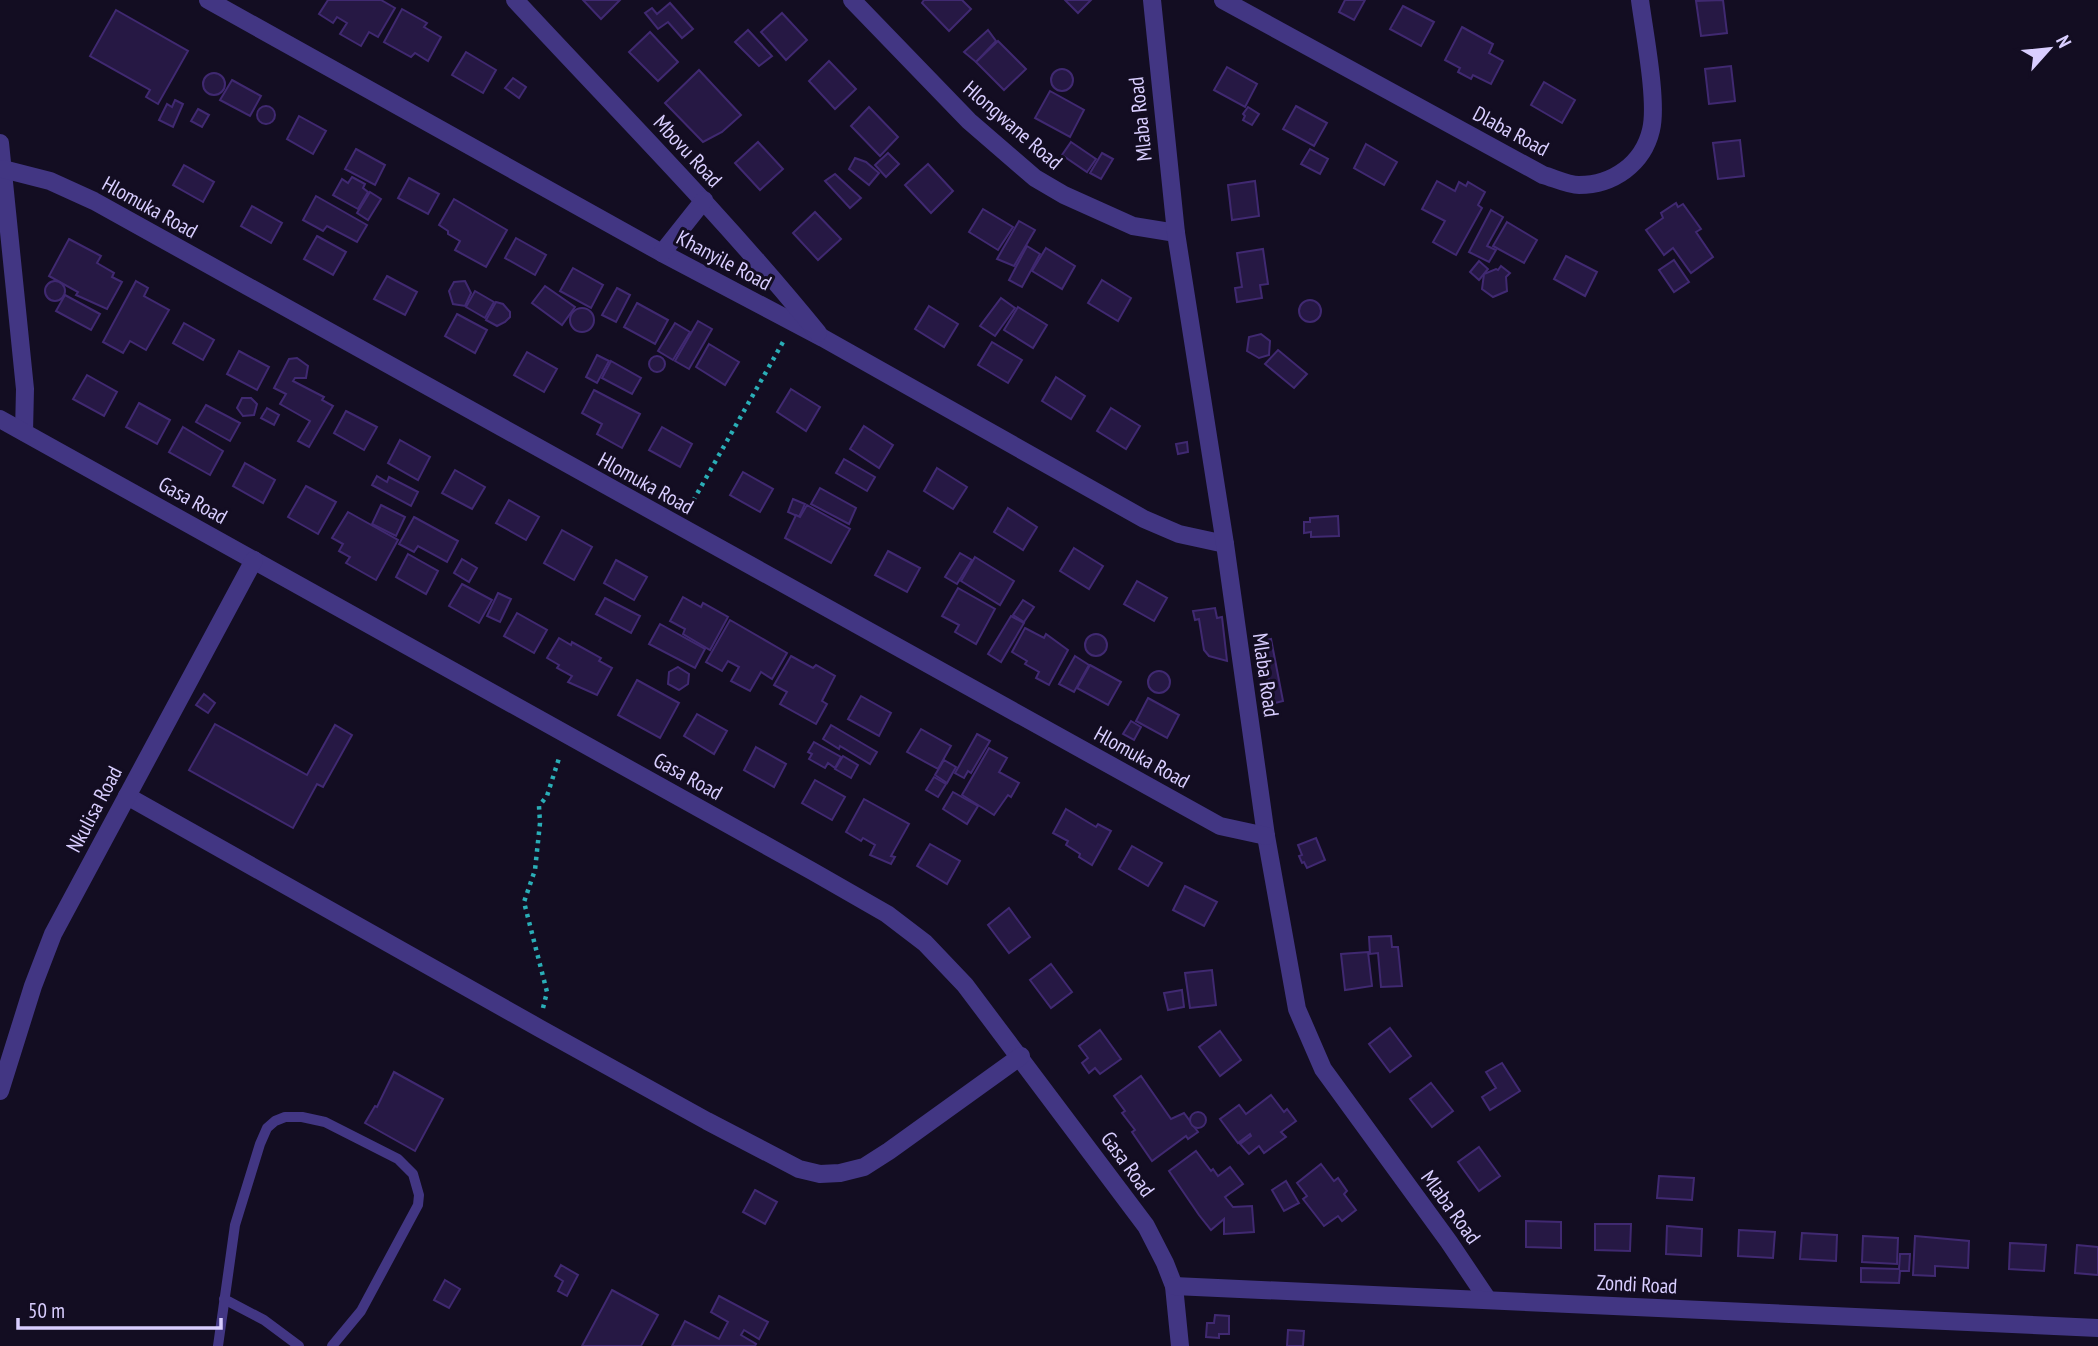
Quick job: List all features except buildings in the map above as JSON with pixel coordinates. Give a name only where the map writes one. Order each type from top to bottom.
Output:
[{"type":"street","name":"Khanyile Road","points":[[208,0],[662,253],[823,338],[1144,519],[1179,534],[1225,544]]},
{"type":"street","name":"Mbovu Road","points":[[515,0],[704,200],[823,338]]},
{"type":"street","name":"Hlongwane Road","points":[[852,0],[969,121],[1035,178],[1064,195],[1133,226],[1176,233]]},
{"type":"street","name":"Mlaba Road","points":[[1152,0],[1176,233],[1225,544],[1266,836],[1297,1009],[1323,1069],[1488,1300]]},
{"type":"street","name":"Dlaba Road","points":[[1223,0],[1543,175],[1577,185],[1603,183],[1625,172],[1642,151],[1652,129],[1652,97],[1640,0]]},
{"type":"street","points":[[0,144],[25,389],[24,432]]},
{"type":"street","name":"Hlomuka Road","points":[[3,169],[51,181],[94,201],[1220,826],[1266,836]]},
{"type":"street","points":[[662,253],[704,200]]},
{"type":"street","name":"Gasa Road","points":[[0,419],[887,914],[925,943],[965,985],[1021,1056],[1146,1226],[1174,1286],[1180,1346]]},
{"type":"street","name":"Nkulisa Road","points":[[0,1091],[33,986],[53,934],[254,560]]},
{"type":"street","points":[[127,796],[539,1028],[799,1169],[820,1174],[841,1173],[864,1167],[1021,1056]]},
{"type":"street","name":"Zondi Road","points":[[1174,1286],[2098,1328]]},
{"type":"lane","points":[[218,1346],[234,1225],[267,1128],[285,1117],[302,1117],[325,1122],[398,1159],[413,1174],[419,1195],[418,1205],[361,1311],[332,1346]]},
{"type":"lane","points":[[224,1300],[264,1320],[299,1346]]},
{"type":"path","points":[[679,527],[794,323]]},
{"type":"path","points":[[539,1028],[547,992],[524,902],[535,870],[539,806],[547,796],[561,752],[570,736]]}]
